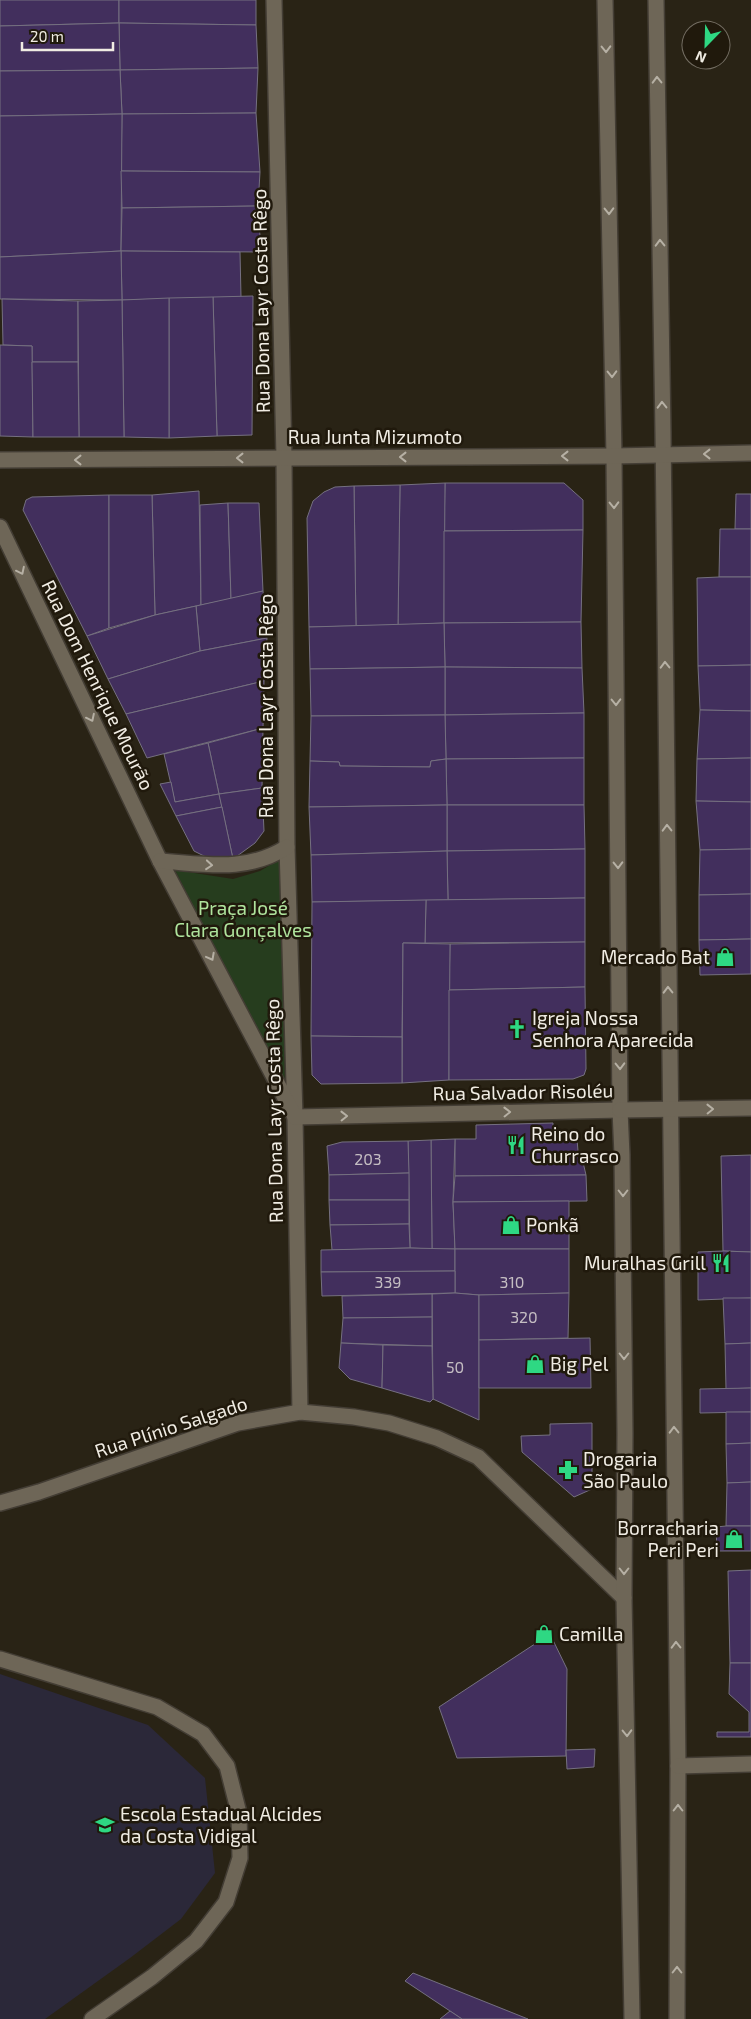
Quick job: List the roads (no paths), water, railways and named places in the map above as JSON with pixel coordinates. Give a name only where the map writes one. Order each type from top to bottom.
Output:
[{"type":"street","name":"Rua Dona Layr Costa Rêgo","points":[[274,0],[284,458],[287,847],[295,1117],[300,1412]]},
{"type":"street","points":[[606,0],[614,456],[622,1155],[625,1433],[624,1598],[632,2019]]},
{"type":"street","points":[[656,0],[678,1766],[677,2019]]},
{"type":"street","name":"Rua Junta Mizumoto","points":[[0,460],[751,454]]},
{"type":"street","name":"Rua Dom Henrique Mourão","points":[[0,527],[160,861],[295,1117]]},
{"type":"street","points":[[160,861],[227,866],[273,856],[287,847]]},
{"type":"street","name":"Rua Salvador Risoléu","points":[[295,1117],[751,1108]]},
{"type":"street","name":"Rua Plínio Salgado","points":[[0,1503],[40,1492],[238,1423],[300,1412],[354,1417],[389,1424],[437,1438],[478,1457],[624,1598]]},
{"type":"street","points":[[0,1659],[157,1707],[202,1734],[227,1766],[239,1813],[240,1858],[226,1902],[196,1941],[152,1977],[92,2019]]},
{"type":"street","points":[[678,1766],[751,1764]]},
{"type":"place","name":"Mercado Bat","points":[[725,957]]},
{"type":"place","name":"Igreja Nossa Senhora Aparecida","points":[[517,1029]]},
{"type":"place","name":"Reino do Churrasco","points":[[516,1145]]},
{"type":"place","name":"Ponkã","points":[[511,1225]]},
{"type":"place","name":"Muralhas Grill","points":[[721,1263]]},
{"type":"place","name":"Big Pel","points":[[535,1364]]},
{"type":"place","name":"Drogaria São Paulo","points":[[568,1470]]},
{"type":"place","name":"Borracharia Peri Peri","points":[[734,1539]]},
{"type":"place","name":"Camilla","points":[[544,1634]]},
{"type":"place","name":"Escola Estadual Alcides da Costa Vidigal","points":[[105,1825]]},
{"type":"park label","name":"Praça José Clara Gonçalves","points":[[243,919]]}]
